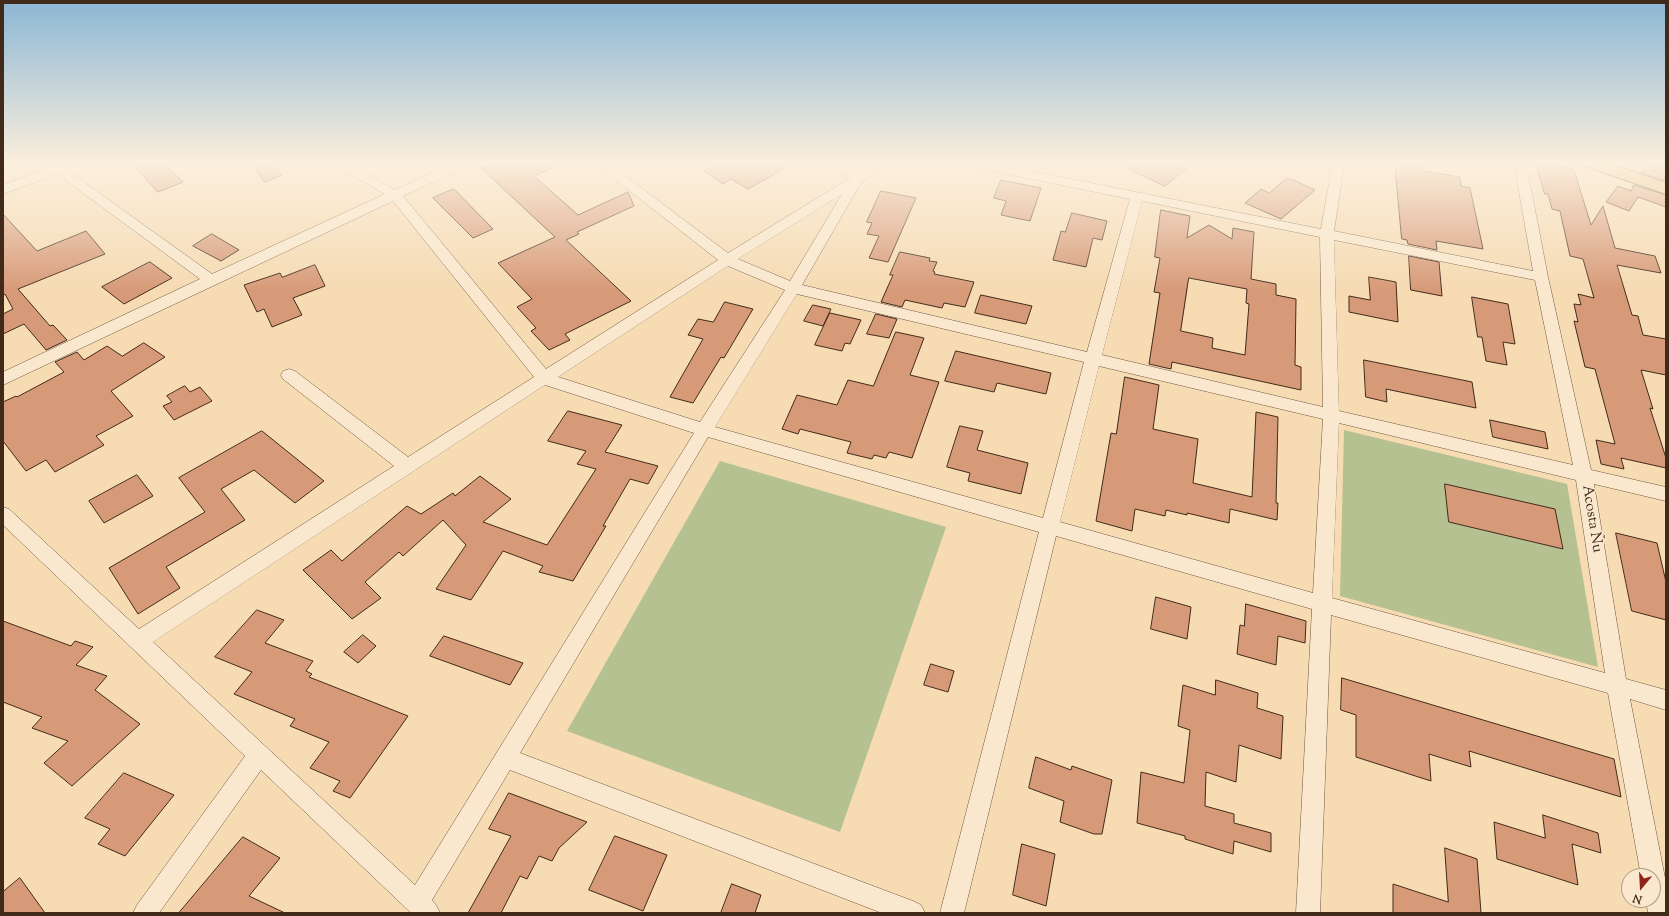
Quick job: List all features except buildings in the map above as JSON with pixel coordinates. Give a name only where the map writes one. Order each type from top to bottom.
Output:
[{"type":"street","points":[[109,206],[211,280]]},
{"type":"street","points":[[3,379],[211,280],[373,206]]},
{"type":"street","points":[[405,206],[545,379],[704,430],[1617,685],[1666,700]]},
{"type":"street","points":[[656,206],[727,260],[793,288],[1092,360],[1666,494]]},
{"type":"street","points":[[137,641],[545,379],[727,260],[814,206]]},
{"type":"street","points":[[4,517],[423,908],[506,758],[842,206]]},
{"type":"street","points":[[952,913],[1092,360],[1135,206]]},
{"type":"street","points":[[1181,206],[1541,277]]},
{"type":"street","points":[[1308,913],[1331,416],[1327,235],[1332,206]]},
{"type":"street","name":"Acosta Ñu","points":[[1528,206],[1541,277],[1584,475],[1617,685],[1651,868]]},
{"type":"street","points":[[289,375],[408,467]]},
{"type":"street","points":[[145,913],[259,755]]},
{"type":"street","points":[[506,758],[913,913]]},
{"type":"green space","points":[[1344,430],[1567,484],[1598,667],[1340,596]]},
{"type":"green space","points":[[720,461],[946,527],[840,832],[567,731]]}]
